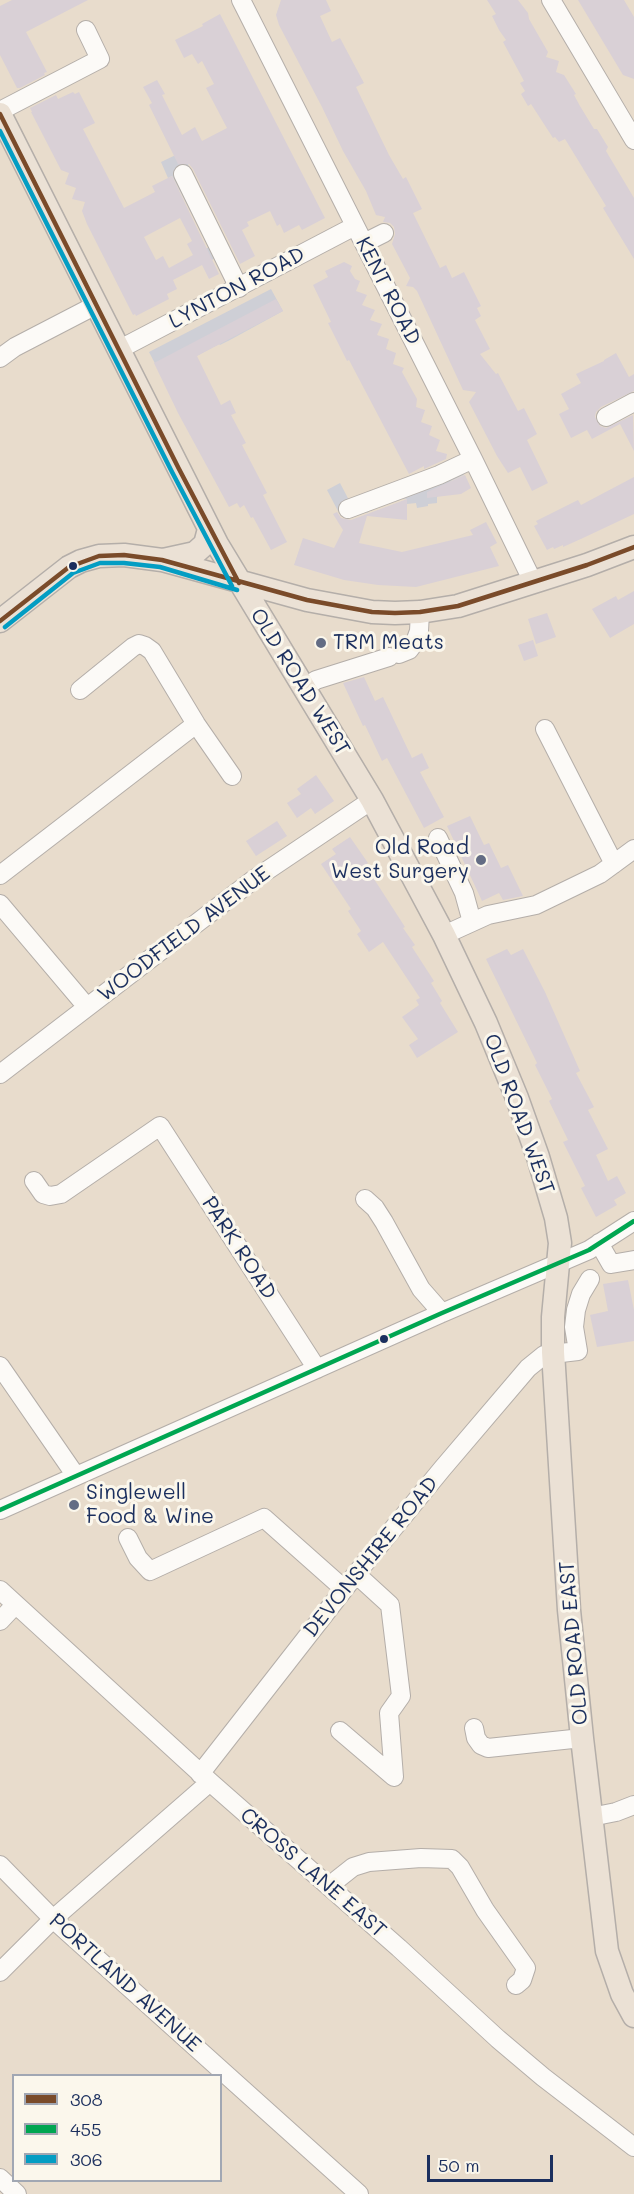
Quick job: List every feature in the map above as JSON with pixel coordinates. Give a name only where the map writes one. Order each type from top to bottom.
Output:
[{"type":"main road","name":"OLD ROAD WEST","points":[[0,112],[209,529],[239,583],[372,800],[444,935],[486,1023],[527,1127],[558,1223],[559,1263]]},
{"type":"main road","points":[[162,560],[195,553],[205,544],[209,529]]},
{"type":"main road","points":[[0,621],[62,573],[87,558],[114,555],[162,560],[307,600],[372,612],[420,612],[458,606],[634,547]]},
{"type":"main road","points":[[268,631],[279,609],[307,600]]},
{"type":"main road","name":"OLD ROAD EAST","points":[[559,1263],[553,1317],[553,1352],[569,1610],[607,1951],[621,1994],[634,2016]]},
{"type":"street","name":"KENT ROAD","points":[[241,0],[533,582]]},
{"type":"street","points":[[551,0],[634,140]]},
{"type":"street","points":[[0,112],[100,60],[86,30]]},
{"type":"street","points":[[183,174],[239,288]]},
{"type":"street","name":"LYNTON ROAD","points":[[118,350],[355,226]]},
{"type":"street","points":[[364,243],[384,233]]},
{"type":"street","points":[[0,358],[15,347],[96,305]]},
{"type":"street","points":[[606,417],[634,402]]},
{"type":"street","points":[[348,509],[439,475],[473,459]]},
{"type":"street","points":[[304,688],[316,680],[409,650],[419,631],[420,612]]},
{"type":"street","points":[[80,690],[133,647],[139,644],[146,646],[152,651],[196,724],[232,765]]},
{"type":"street","points":[[0,875],[196,724]]},
{"type":"street","points":[[545,729],[614,864]]},
{"type":"street","name":"WOODFIELD AVENUE","points":[[0,1074],[253,880],[372,800]]},
{"type":"street","points":[[438,838],[464,892],[472,922]]},
{"type":"street","points":[[444,935],[488,915],[536,905],[593,878],[634,849]]},
{"type":"street","points":[[0,904],[87,1006]]},
{"type":"street","name":"PARK ROAD","points":[[34,1181],[43,1194],[50,1196],[61,1194],[160,1126],[317,1369]]},
{"type":"street","points":[[364,1199],[375,1208],[421,1289],[442,1313]]},
{"type":"street","points":[[0,1510],[589,1250],[634,1221]]},
{"type":"street","points":[[599,1243],[611,1264],[634,1260]]},
{"type":"street","name":"DEVONSHIRE ROAD","points":[[0,1972],[53,1919],[205,1778],[344,1589],[528,1368],[544,1355],[553,1352],[578,1351],[574,1327],[576,1310],[581,1294],[590,1279]]},
{"type":"street","points":[[0,1366],[76,1476]]},
{"type":"street","points":[[128,1538],[138,1558],[150,1571],[264,1518],[344,1589]]},
{"type":"street","points":[[340,1731],[394,1777],[389,1713],[401,1696],[390,1605],[356,1574]]},
{"type":"street","name":"CROSS LANE EAST","points":[[0,1590],[205,1778],[543,2078],[634,2148]]},
{"type":"street","points":[[0,1621],[15,1605]]},
{"type":"street","points":[[474,1728],[476,1738],[481,1745],[488,1748],[582,1738]]},
{"type":"street","points":[[591,1817],[606,1815],[634,1805]]},
{"type":"street","points":[[329,1886],[353,1867],[369,1862],[438,1857],[452,1859],[460,1867],[485,1910],[526,1968],[522,1980],[516,1985]]},
{"type":"street","name":"PORTLAND AVENUE","points":[[0,1865],[53,1919],[359,2194]]},
{"type":"street","points":[[0,2178],[17,2194]]},
{"type":"shaded area","points":[[182,152],[231,250],[208,262],[202,251],[209,247],[172,176],[168,178],[161,162]]},
{"type":"shaded area","points":[[271,289],[283,311],[161,375],[149,352]]},
{"type":"shaded area","points":[[458,461],[464,475],[451,481],[437,497],[437,503],[428,504],[428,506],[417,508],[416,503],[407,504],[407,499],[398,498],[397,501],[387,499],[370,506],[368,513],[360,510],[338,511],[327,490],[340,483],[351,504]]},
{"type":"building","points":[[12,0],[88,0],[26,32],[47,72],[20,88],[17,88],[0,55],[0,6]]},
{"type":"building","points":[[281,0],[326,0],[331,11],[320,16],[332,42],[340,38],[364,83],[356,87],[389,155],[403,179],[406,177],[422,209],[413,213],[440,268],[446,265],[452,278],[464,272],[481,306],[477,308],[481,316],[475,320],[490,349],[480,354],[496,374],[498,373],[518,411],[524,408],[537,434],[527,440],[548,483],[532,491],[520,467],[508,473],[497,456],[469,402],[476,392],[463,390],[417,291],[413,287],[406,286],[410,278],[392,244],[395,234],[394,227],[390,223],[383,222],[385,217],[376,215],[366,191],[343,151],[279,25],[276,15]]},
{"type":"building","points":[[487,0],[518,0],[528,13],[529,19],[548,52],[546,57],[559,61],[556,72],[564,75],[594,129],[597,129],[608,147],[606,151],[634,198],[634,259],[603,208],[606,206],[565,139],[559,142],[555,137],[553,138],[531,104],[528,106],[521,94],[525,91],[520,83],[524,81],[503,42],[506,40],[492,16],[496,14]]},
{"type":"building","points":[[578,0],[624,0],[634,17],[634,79],[623,75]]},
{"type":"building","points":[[220,14],[325,218],[302,230],[299,225],[284,233],[280,224],[277,226],[270,211],[247,222],[249,226],[242,230],[255,256],[240,264],[193,169],[189,164],[178,164],[149,105],[152,103],[143,87],[157,80],[182,135],[195,127],[202,141],[227,128],[206,88],[214,84],[202,61],[198,64],[192,54],[184,58],[175,40],[203,26],[202,24]]},
{"type":"building","points":[[73,92],[75,94],[79,92],[95,123],[83,129],[124,208],[155,192],[152,186],[172,176],[219,274],[209,279],[202,265],[173,280],[177,289],[167,294],[169,299],[136,316],[133,315],[87,224],[82,211],[85,202],[72,199],[76,188],[65,184],[69,173],[61,170],[31,112],[30,108],[56,95],[58,99]],"holes":[[[180,218],[192,241],[187,244],[193,255],[169,268],[163,256],[156,260],[144,237]]]},
{"type":"building","points":[[344,262],[352,266],[350,271],[355,279],[360,281],[356,291],[367,295],[362,305],[375,310],[370,320],[382,324],[377,335],[389,339],[386,349],[396,353],[393,364],[404,368],[402,372],[417,399],[416,407],[425,410],[421,422],[432,426],[429,435],[440,440],[436,451],[447,454],[446,459],[424,469],[424,466],[409,474],[349,360],[347,361],[328,323],[331,322],[313,285],[328,277],[325,271]]},
{"type":"building","points":[[276,299],[283,311],[197,356],[221,405],[230,400],[236,413],[231,415],[246,443],[242,445],[267,493],[263,495],[287,542],[271,550],[244,505],[240,508],[237,503],[229,507],[178,413],[154,363]]},
{"type":"building","points":[[616,353],[629,377],[634,374],[634,391],[601,407],[595,417],[600,426],[606,428],[633,415],[634,451],[620,424],[592,439],[587,430],[571,438],[559,414],[569,409],[561,394],[581,383],[576,374]]},
{"type":"building","points":[[465,475],[471,488],[461,494],[427,498],[427,492]]},
{"type":"building","points":[[634,477],[634,514],[563,547],[563,545],[547,550],[534,526],[538,524],[536,521],[578,500],[581,505]]},
{"type":"building","points":[[407,499],[407,520],[367,516],[359,543],[402,552],[473,535],[470,530],[486,522],[497,543],[490,547],[499,566],[416,587],[344,580],[294,565],[303,538],[334,548],[343,530],[333,514],[337,512],[341,518],[351,520]]},
{"type":"building","points":[[634,591],[634,624],[610,638],[592,609],[616,596],[618,600]]},
{"type":"building","points":[[547,613],[556,637],[536,644],[528,619]]},
{"type":"building","points":[[533,640],[538,656],[524,661],[518,645]]},
{"type":"building","points":[[364,677],[375,701],[383,697],[412,758],[422,753],[429,768],[420,772],[444,817],[424,828],[387,758],[382,761],[343,683]]},
{"type":"building","points":[[316,775],[334,801],[315,814],[311,808],[297,818],[287,803],[301,794],[297,789]]},
{"type":"building","name":"Old Road West Surgery","points":[[470,816],[484,845],[489,843],[501,868],[508,865],[523,896],[503,900],[499,893],[482,901],[447,826]]},
{"type":"building","points":[[277,821],[287,836],[256,856],[246,841]]},
{"type":"building","points":[[350,837],[368,863],[365,865],[415,945],[412,947],[434,981],[431,983],[442,1001],[440,1003],[458,1032],[417,1058],[409,1045],[418,1039],[402,1017],[419,1005],[416,1000],[420,998],[383,942],[369,952],[357,934],[361,931],[348,911],[351,909],[321,864],[336,854],[332,849]]},
{"type":"building","points":[[507,949],[511,955],[523,949],[545,992],[580,1071],[576,1073],[594,1107],[588,1110],[608,1149],[596,1155],[608,1181],[617,1176],[626,1193],[614,1200],[617,1205],[596,1217],[581,1188],[585,1186],[563,1142],[568,1140],[549,1101],[552,1099],[535,1065],[537,1063],[486,959]]},
{"type":"building","points":[[628,1280],[634,1310],[634,1341],[597,1347],[590,1315],[608,1311],[603,1284]]},
{"type":"transit line","name":"308","points":[[0,114],[239,583]]},
{"type":"transit line","name":"306","points":[[0,131],[232,586]]},
{"type":"transit line","name":"308","points":[[0,621],[69,567],[99,556],[124,555],[162,560],[307,600],[372,612],[395,613],[458,606],[587,565],[634,547]]},
{"type":"transit line","name":"306","points":[[5,627],[73,573],[100,563],[160,567],[237,590]]},
{"type":"transit line","name":"455","points":[[0,1510],[589,1250],[634,1221]]},
{"type":"place","name":"TRM Meats","points":[[321,643]]},
{"type":"place","name":"Old Road West Surgery","points":[[481,860]]},
{"type":"place","name":"Singlewell Food & Wine","points":[[74,1505]]}]
